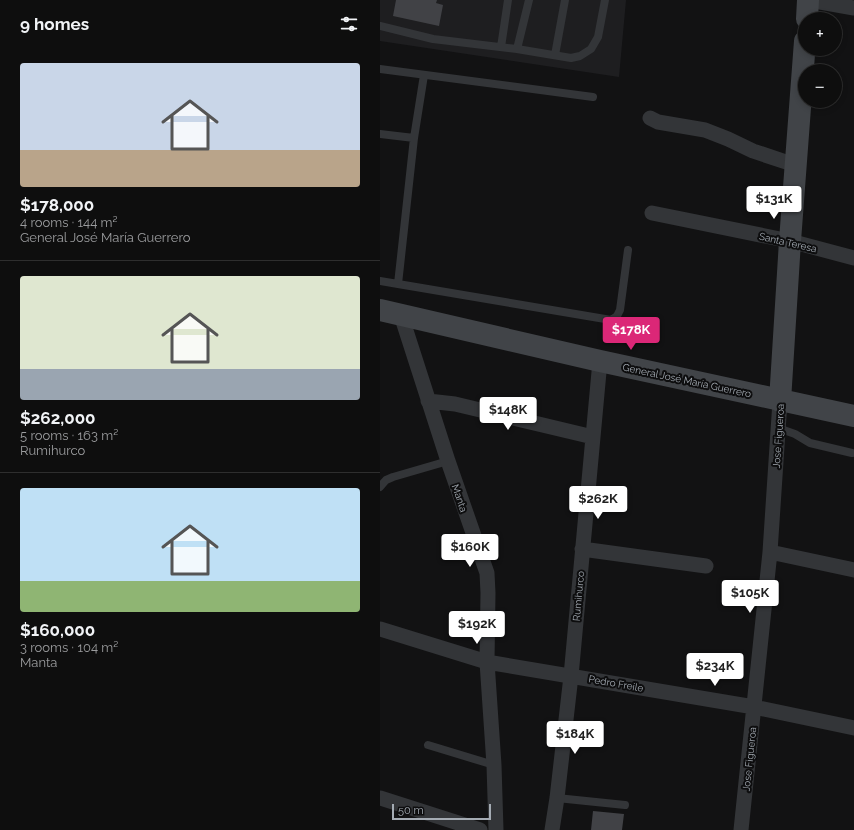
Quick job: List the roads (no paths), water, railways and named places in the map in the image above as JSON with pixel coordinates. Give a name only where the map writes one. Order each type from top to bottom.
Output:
[{"type":"street","points":[[807,12],[808,0],[854,8]]},
{"type":"street","name":"Jose Figueroa","points":[[741,830],[770,552],[795,164],[804,56]]},
{"type":"street","points":[[650,118],[658,122],[705,130],[753,151],[795,164]]},
{"type":"street","name":"Santa Teresa","points":[[652,213],[790,241],[854,258]]},
{"type":"street","name":"General José María Guerrero","points":[[390,312],[600,362],[854,416]]},
{"type":"street","name":"Manta","points":[[390,312],[428,401],[487,573],[487,662],[494,765],[496,830]]},
{"type":"street","name":"Rumihurco","points":[[552,830],[557,798],[570,676],[600,362]]},
{"type":"street","points":[[428,401],[455,404],[593,437]]},
{"type":"street","points":[[582,549],[706,566]]},
{"type":"street","points":[[770,552],[854,570]]},
{"type":"street","name":"Pedro Freile","points":[[380,629],[487,662],[754,707],[854,728]]},
{"type":"street","points":[[380,798],[480,830]]},
{"type":"lane","points":[[501,47],[508,0]]},
{"type":"lane","points":[[517,49],[529,0]]},
{"type":"lane","points":[[555,55],[565,0]]},
{"type":"lane","points":[[380,26],[433,39],[517,49],[571,58],[580,56],[591,50],[598,37],[605,0]]},
{"type":"lane","points":[[380,69],[593,98]]},
{"type":"lane","points":[[398,284],[414,138],[424,75]]},
{"type":"lane","points":[[380,134],[414,138]]},
{"type":"lane","points":[[380,281],[611,320],[617,316],[620,310],[628,250]]},
{"type":"lane","points":[[778,428],[795,434],[810,443],[852,453]]},
{"type":"lane","points":[[380,487],[386,480],[393,476],[448,461]]},
{"type":"lane","points":[[428,745],[494,765]]},
{"type":"lane","points":[[557,798],[625,805]]}]
